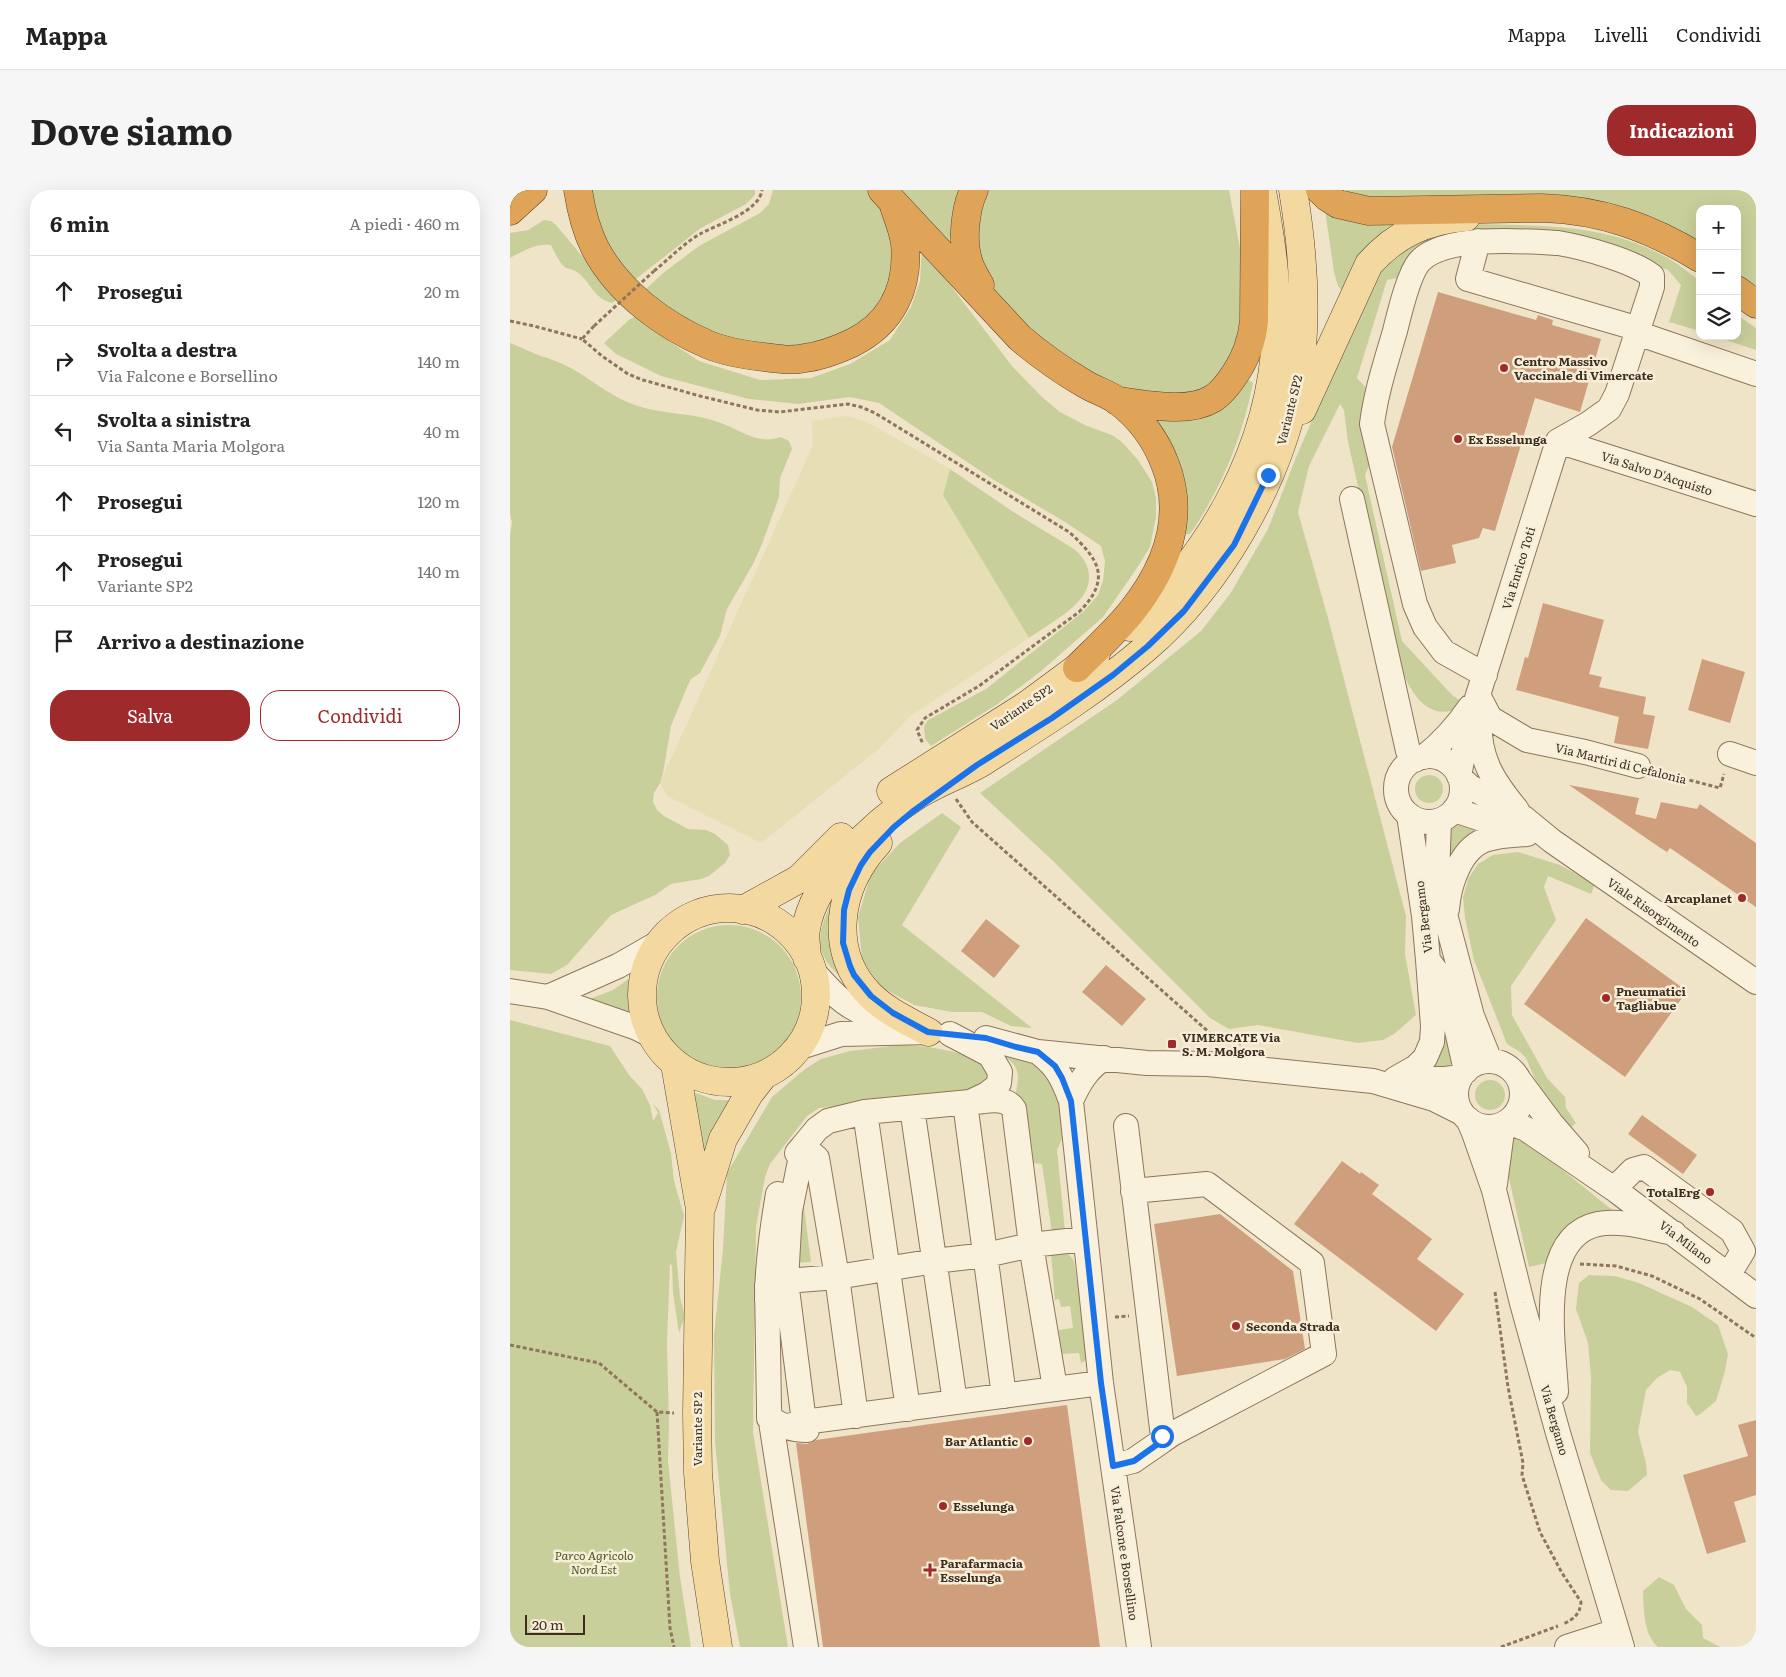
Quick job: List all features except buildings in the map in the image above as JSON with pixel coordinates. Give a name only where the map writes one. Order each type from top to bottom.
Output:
[{"type":"highway","points":[[510,210],[533,190]]},
{"type":"highway","points":[[578,190],[581,208],[596,248],[621,284],[641,303],[665,321],[710,345],[751,355],[791,360],[820,355],[863,338],[885,319],[893,307],[902,281],[905,256],[902,230],[887,195]]},
{"type":"highway","points":[[974,190],[966,213],[968,262],[979,284],[1008,326]]},
{"type":"highway","points":[[1118,401],[1172,407],[1196,405],[1212,399],[1222,391],[1237,371],[1246,354],[1253,333],[1255,190]]},
{"type":"highway","points":[[1320,190],[1338,204],[1369,211],[1542,208],[1600,214],[1649,230],[1680,245],[1696,255]]},
{"type":"highway","points":[[887,195],[1008,326],[1053,364],[1118,401],[1142,424],[1153,438],[1162,456],[1174,493],[1174,524],[1164,558],[1153,580],[1132,612],[1077,668]]},
{"type":"highway","points":[[1741,293],[1756,304]]},
{"type":"main road","name":"Variante SP2","points":[[743,910],[799,879],[856,821],[884,796],[1027,705],[1114,640],[1140,618],[1186,567],[1220,518],[1246,464],[1259,430],[1267,400],[1276,336],[1271,241],[1262,190]]},
{"type":"main road","name":"Variante SP2","points":[[809,964],[806,929],[814,905],[834,870],[851,851],[884,820],[914,797],[977,765],[1052,718],[1113,675],[1148,646],[1184,611],[1234,545],[1278,451],[1291,412],[1299,369],[1303,330],[1303,288],[1302,261],[1293,190]]},
{"type":"main road","points":[[1252,510],[1304,406],[1369,264],[1402,234],[1422,226],[1464,217],[1561,218],[1598,222],[1633,232],[1672,252],[1696,268]]},
{"type":"main road","points":[[1741,307],[1756,318]]},
{"type":"main road","points":[[939,1033],[888,1009],[871,996],[861,984],[850,966],[843,943],[844,910],[854,878],[870,852],[894,827],[912,812],[977,765]]},
{"type":"main road","points":[[728,908],[743,910],[759,914],[784,928],[797,941],[809,964],[815,988],[815,1006],[811,1024],[797,1048],[782,1064],[762,1076],[729,1083],[694,1075],[675,1064],[665,1055],[651,1035],[644,1017],[642,986],[645,970],[651,956],[660,942],[683,921],[697,914],[712,910],[728,908]]},
{"type":"main road","name":"Variante SP 2","points":[[675,1064],[700,1210],[698,1473],[705,1561],[718,1647]]},
{"type":"main road","name":"Variante SP 2","points":[[700,1210],[723,1139],[749,1094],[762,1076]]},
{"type":"street","points":[[1526,826],[1490,772],[1481,752],[1479,731],[1481,685],[1444,652],[1425,627],[1416,604],[1372,424],[1374,404],[1401,308],[1414,271],[1421,260],[1438,250],[1478,242],[1526,241],[1571,245],[1645,270],[1652,276],[1652,287],[1638,331],[1617,394],[1609,409],[1588,424],[1558,441]]},
{"type":"street","points":[[1478,242],[1468,279],[1638,331],[1756,374]]},
{"type":"street","name":"Via Enrico Toti","points":[[1459,776],[1468,730],[1481,685],[1558,441]]},
{"type":"street","name":"Via Salvo D'Acquisto","points":[[1558,441],[1756,504]]},
{"type":"street","points":[[1352,499],[1408,751],[1420,758],[1441,759],[1448,763],[1459,776],[1462,784],[1462,794],[1447,816],[1423,822],[1409,815],[1402,808],[1396,791],[1397,781],[1407,765],[1420,758]]},
{"type":"street","name":"Via Enrico Toti","points":[[1420,758],[1439,745],[1458,724],[1481,685]]},
{"type":"street","name":"Via Martiri di Cefalonia","points":[[1481,685],[1490,718],[1527,740],[1585,752],[1638,766]]},
{"type":"street","points":[[1730,754],[1756,763]]},
{"type":"street","name":"Viale Risorgimento","points":[[1459,776],[1469,786],[1526,826],[1552,841],[1756,982]]},
{"type":"street","name":"Via Bergamo","points":[[1409,815],[1424,916],[1428,960],[1447,986],[1464,1074]]},
{"type":"street","name":"Viale Risorgimento","points":[[1447,816],[1526,826]]},
{"type":"street","name":"Via Bergamo","points":[[1447,816],[1437,876],[1472,1016],[1490,1062]]},
{"type":"street","name":"Viale Risorgimento","points":[[1446,918],[1451,884],[1461,863],[1471,849],[1487,839],[1526,826]]},
{"type":"street","points":[[548,997],[618,966],[660,942]]},
{"type":"street","points":[[1384,1080],[1416,1067],[1425,1058],[1432,1042],[1433,1026],[1428,960]]},
{"type":"street","points":[[809,964],[835,995],[852,1008],[866,1014],[939,1033],[990,1056],[1000,1072],[999,1083],[987,1094],[967,1102]]},
{"type":"street","points":[[510,991],[548,997],[637,1028],[651,1035]]},
{"type":"street","points":[[797,1048],[841,1034],[939,1033],[986,1038],[1042,1038],[1149,1050],[1208,1064]]},
{"type":"street","points":[[986,1038],[1038,1052],[1147,1063],[1208,1064],[1384,1080],[1445,1079],[1464,1074],[1477,1064],[1490,1062],[1507,1066],[1515,1073],[1522,1091],[1522,1101],[1515,1115],[1506,1123],[1496,1127],[1485,1127],[1476,1125],[1465,1116],[1434,1099],[1384,1080]]},
{"type":"street","name":"Via Falcone e Borsellino","points":[[1038,1052],[1055,1066],[1071,1101],[1101,1383],[1139,1647]]},
{"type":"street","points":[[1071,1101],[1083,1076],[1104,1058]]},
{"type":"street","points":[[1464,1074],[1457,1087],[1456,1097],[1465,1116]]},
{"type":"street","name":"Via Milano","points":[[1519,1080],[1550,1123],[1574,1150],[1614,1189]]},
{"type":"street","points":[[806,1647],[769,1409],[767,1277],[778,1192],[786,1165],[817,1129],[828,1121],[865,1112],[1003,1100],[1011,1105],[1014,1109],[1031,1245],[1055,1388]]},
{"type":"street","points":[[967,1102],[1004,1396]]},
{"type":"street","points":[[912,1108],[936,1261],[955,1402]]},
{"type":"street","points":[[865,1112],[908,1410]]},
{"type":"street","name":"Via Bergamo","points":[[1465,1116],[1477,1140],[1494,1190],[1522,1303],[1558,1433],[1581,1504],[1620,1639]]},
{"type":"street","name":"Via Bergamo","points":[[1494,1190],[1506,1123]]},
{"type":"street","name":"Via Milano","points":[[1506,1123],[1526,1129],[1614,1189],[1756,1296]]},
{"type":"street","points":[[1126,1126],[1162,1441]]},
{"type":"street","points":[[803,1146],[817,1158],[838,1277],[856,1416]]},
{"type":"street","points":[[803,1146],[790,1210],[786,1281],[806,1426]]},
{"type":"street","points":[[1614,1189],[1633,1170],[1644,1167],[1732,1231],[1743,1251],[1729,1274]]},
{"type":"street","points":[[1113,1466],[1134,1461],[1172,1434],[1324,1354],[1312,1263],[1207,1184],[1133,1191]]},
{"type":"street","points":[[1558,1433],[1552,1299],[1558,1264],[1563,1250],[1576,1234],[1597,1224],[1621,1224],[1674,1233]]},
{"type":"street","points":[[1085,1239],[1031,1245],[986,1255],[838,1277],[786,1281],[767,1285],[769,1418],[793,1430],[856,1416],[1101,1383]]},
{"type":"street","points":[[772,1429],[806,1426]]},
{"type":"street","points":[[1564,1636],[1620,1639]]},
{"type":"path","points":[[582,339],[654,271],[699,235],[715,228],[754,205],[759,200],[762,190]]},
{"type":"path","points":[[510,321],[582,339],[628,374],[700,396],[756,410],[780,412],[848,404],[875,413],[1069,532],[1092,555],[1098,567],[1098,578],[1089,602],[1079,612],[979,686],[925,718],[917,730],[924,747]]},
{"type":"path","name":"Via Martiri di Cefalonia","points":[[1638,766],[1720,788],[1730,754]]},
{"type":"path","points":[[955,799],[972,822],[1211,1034],[1246,1046]]},
{"type":"path","points":[[1558,1264],[1616,1266],[1652,1276],[1700,1299],[1756,1338]]},
{"type":"path","points":[[510,1345],[599,1362],[657,1412],[697,1414]]},
{"type":"path","points":[[657,1412],[670,1628],[674,1647]]},
{"type":"path","points":[[1501,1647],[1564,1636]]},
{"type":"shaded area","points":[[846,416],[865,421],[950,469],[943,495],[1029,638],[909,717],[880,748],[761,843],[667,796],[660,783],[813,445],[812,421]]},
{"type":"green space","points":[[589,190],[755,190],[755,195],[746,204],[701,228],[632,282],[605,243]]},
{"type":"green space","points":[[773,190],[871,190],[882,203],[895,256],[884,302],[857,329],[804,348],[733,341],[691,324],[644,291],[663,273],[699,246],[760,213],[769,204]]},
{"type":"green space","points":[[897,190],[966,190],[958,251]]},
{"type":"green space","points":[[983,190],[1229,190],[1243,264],[1247,311],[1225,373],[1200,391],[1166,397],[1106,385],[1012,320],[987,279],[975,251]]},
{"type":"green space","points":[[1340,190],[1756,190],[1756,289],[1741,277],[1741,205],[1696,205],[1696,244],[1674,230],[1623,207],[1590,201],[1357,197]]},
{"type":"green space","points":[[1325,210],[1399,221],[1343,292],[1338,286],[1334,272]]},
{"type":"green space","points":[[544,220],[551,221],[556,225],[618,299],[612,303],[596,294],[582,276],[564,266],[557,258],[551,245],[535,246],[510,258],[510,233],[528,230]]},
{"type":"green space","points":[[1475,224],[1571,228],[1617,237],[1662,255],[1677,263],[1696,278],[1696,330],[1669,322],[1681,285],[1668,270],[1571,236],[1461,235],[1402,277],[1387,280],[1357,378],[1369,391],[1372,459],[1365,475],[1402,641],[1453,696],[1463,702],[1455,709],[1440,712],[1423,704],[1411,689],[1398,663],[1348,442],[1344,410],[1340,404],[1309,466],[1298,512],[1328,618],[1406,916],[1405,954],[1416,1015],[1394,1034],[1383,1040],[1358,1043],[1258,1025],[1229,1029],[1210,1018],[1052,860],[980,793],[1117,700],[1201,631],[1230,594],[1268,529],[1295,460],[1376,271],[1423,234]]},
{"type":"green space","points":[[922,248],[1012,366],[1043,398],[1060,412],[1087,426],[1112,435],[1122,442],[1138,460],[1152,482],[1156,498],[1156,517],[1150,547],[1103,617],[1040,672],[996,705],[931,746],[925,739],[924,726],[928,720],[986,689],[1084,611],[1098,595],[1103,581],[1105,561],[1101,546],[1065,522],[994,480],[879,403],[850,397],[798,404],[749,399],[661,376],[616,354],[604,343],[630,319],[639,315],[648,321],[663,337],[699,361],[760,380],[811,378],[850,364],[890,340],[911,307],[920,281]]},
{"type":"green space","points":[[1741,318],[1756,328],[1756,350],[1726,340],[1741,340]]},
{"type":"green space","points":[[510,343],[567,366],[627,402],[646,408],[710,419],[757,438],[773,439],[781,437],[789,441],[792,449],[780,478],[779,497],[762,544],[753,564],[727,609],[720,636],[700,673],[691,679],[671,726],[663,773],[654,793],[653,802],[657,810],[664,816],[688,829],[706,830],[715,834],[728,845],[730,855],[725,863],[709,876],[671,884],[655,895],[611,915],[567,965],[551,974],[510,970],[510,535],[512,522],[510,514]]},
{"type":"green space","points":[[1249,380],[1253,383],[1249,403],[1229,462],[1212,499],[1190,534],[1186,534],[1149,412]]},
{"type":"green space","points":[[950,469],[1012,511],[1074,549],[1085,561],[1088,568],[1089,582],[1083,596],[1067,612],[1029,638],[943,495]]},
{"type":"green space","points":[[1429,775],[1439,779],[1443,789],[1439,799],[1429,803],[1419,799],[1415,789],[1419,779]]},
{"type":"green space","points":[[942,813],[961,827],[902,925],[1032,1028],[1011,1026],[982,1012],[952,1012],[914,1005],[881,987],[862,960],[858,917],[871,874],[900,843]]},
{"type":"green space","points":[[1461,824],[1489,832],[1452,873],[1448,852],[1450,830]]},
{"type":"green space","points":[[1518,852],[1560,865],[1595,884],[1591,894],[1548,876],[1544,887],[1556,920],[1511,986],[1512,1015],[1547,1078],[1565,1097],[1566,1108],[1576,1123],[1571,1127],[1538,1086],[1526,1058],[1507,1044],[1474,960],[1465,918],[1463,898],[1468,879],[1478,864],[1493,855]]},
{"type":"green space","points":[[834,902],[829,936],[835,958],[845,980],[827,962],[820,945],[822,926],[831,903]]},
{"type":"green space","points":[[729,925],[757,930],[780,946],[796,969],[801,997],[796,1025],[780,1048],[757,1064],[729,1069],[701,1064],[678,1048],[662,1025],[657,997],[662,969],[678,946],[701,930]]},
{"type":"green space","points":[[630,978],[629,1016],[587,1000],[613,990]]},
{"type":"green space","points":[[1440,1002],[1452,1061],[1448,1066],[1425,1066]]},
{"type":"green space","name":"Parco Agricolo Nord Est","points":[[510,1020],[610,1046],[629,1075],[642,1089],[650,1105],[653,1121],[658,1113],[653,1104],[659,1110],[671,1153],[674,1181],[684,1216],[676,1252],[680,1297],[685,1316],[679,1333],[673,1293],[672,1266],[670,1263],[667,1344],[668,1461],[680,1577],[691,1647],[510,1647]]},
{"type":"green space","points":[[900,1045],[920,1046],[955,1052],[976,1059],[985,1066],[989,1078],[966,1094],[819,1108],[807,1116],[770,1164],[765,1177],[756,1227],[753,1432],[788,1647],[740,1647],[730,1594],[715,1442],[714,1336],[723,1249],[727,1173],[772,1097],[805,1069],[821,1059],[850,1051]]},
{"type":"green space","points":[[998,1053],[1040,1063],[1058,1095],[1062,1139],[1057,1150],[1065,1231],[1053,1240],[1042,1164],[1032,1163],[1019,1114],[1016,1098],[1017,1071],[1012,1063]]},
{"type":"green space","points":[[1490,1080],[1501,1084],[1505,1095],[1501,1106],[1490,1110],[1479,1106],[1475,1095],[1479,1084]]},
{"type":"green space","points":[[696,1093],[715,1100],[733,1100],[703,1156],[691,1096]]},
{"type":"green space","points":[[1513,1136],[1524,1139],[1616,1213],[1550,1262],[1529,1267],[1508,1174]]},
{"type":"green space","points":[[803,1200],[811,1262],[795,1263]]},
{"type":"green space","points":[[1067,1252],[1074,1261],[1088,1351],[1087,1360],[1081,1363],[1079,1353],[1061,1354],[1059,1330],[1073,1328],[1070,1306],[1061,1307],[1059,1299],[1055,1300],[1051,1253]]},
{"type":"green space","points":[[1589,1275],[1615,1276],[1639,1283],[1692,1307],[1718,1325],[1728,1354],[1716,1401],[1699,1415],[1696,1416],[1687,1403],[1687,1387],[1680,1372],[1670,1370],[1657,1378],[1646,1390],[1638,1432],[1647,1475],[1628,1491],[1611,1490],[1601,1480],[1590,1453],[1591,1377],[1588,1343],[1576,1309],[1579,1283]]},
{"type":"green space","points":[[1659,1577],[1674,1585],[1686,1609],[1702,1625],[1703,1638],[1720,1647],[1658,1647],[1653,1642],[1645,1621],[1643,1591]]},
{"type":"place","name":"Centro Massivo Vaccinale di Vimercate","points":[[1504,368]]},
{"type":"place","name":"Ex Esselunga","points":[[1458,439]]},
{"type":"place","name":"Arcaplanet","points":[[1742,898]]},
{"type":"place","name":"Pneumatici Tagliabue","points":[[1606,998]]},
{"type":"place","name":"VIMERCATE Via S. M. Molgora","points":[[1172,1044]]},
{"type":"place","name":"TotalErg","points":[[1710,1192]]},
{"type":"place","name":"Seconda Strada","points":[[1236,1326]]},
{"type":"place","name":"Bar Atlantic","points":[[1028,1441]]},
{"type":"place","name":"Esselunga","points":[[943,1506]]},
{"type":"place","name":"Parafarmacia Esselunga","points":[[930,1570]]},
{"type":"route","points":[[1162,1436],[1162,1441],[1134,1461],[1113,1466],[1101,1383],[1071,1101],[1059,1072],[1050,1061],[1038,1052],[986,1038],[928,1032],[893,1013],[871,996],[854,975],[843,943],[844,910],[849,890],[861,865],[870,852],[894,827],[977,765],[1052,718],[1113,675],[1148,646],[1184,611],[1234,545],[1268,475]]}]
